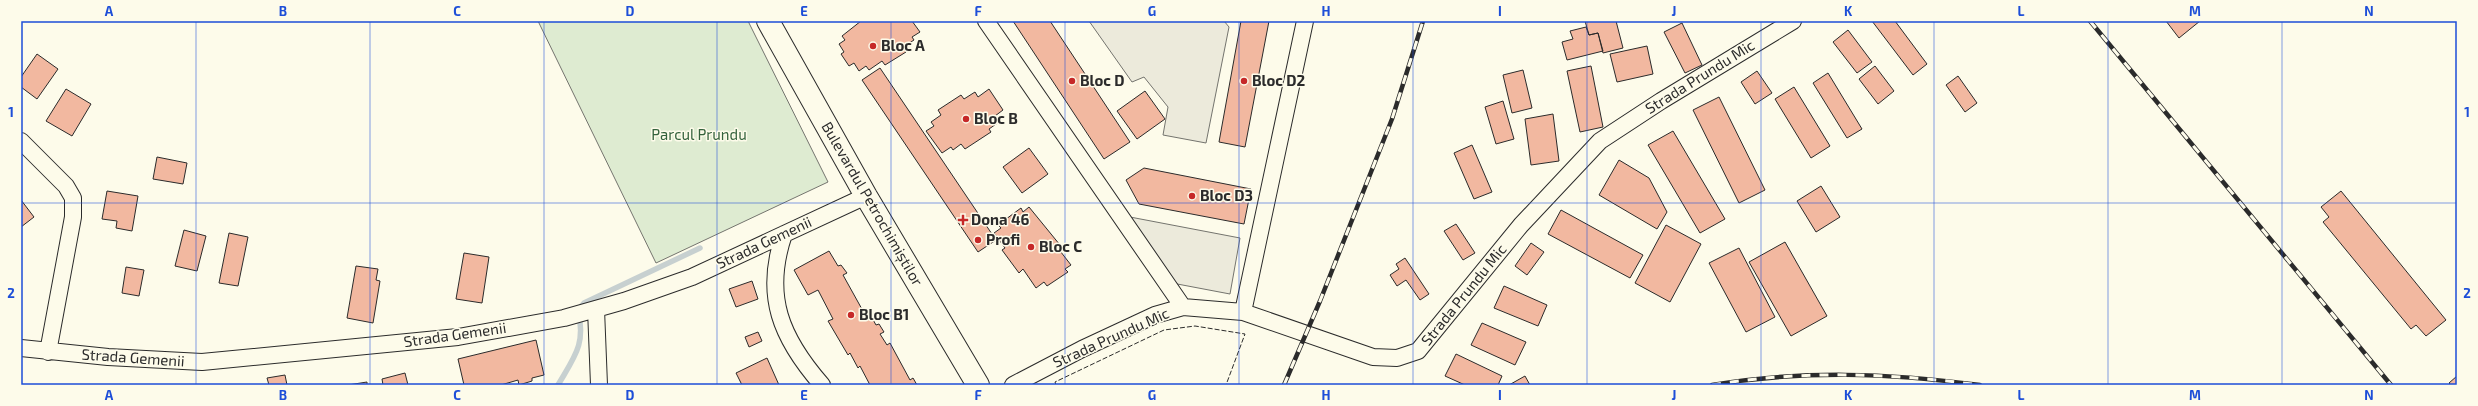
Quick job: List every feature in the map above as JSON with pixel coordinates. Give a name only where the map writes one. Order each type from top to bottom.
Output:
[{"type":"main road","name":"Bulevardul Petrochimiștilor","points":[[774,23],[866,196],[978,385]]},
{"type":"street","points":[[986,21],[1183,307]]},
{"type":"street","points":[[1243,312],[1305,21]]},
{"type":"street","name":"Strada Prundu Mic","points":[[1013,385],[1082,349],[1155,315],[1183,307],[1243,312],[1373,357],[1397,358],[1418,351],[1521,225],[1600,141],[1661,101],[1793,21]]},
{"type":"street","points":[[21,140],[54,173],[73,198],[73,217],[48,352]]},
{"type":"street","name":"Strada Gemenii","points":[[21,348],[48,352],[139,360],[202,362],[458,337],[564,318],[655,291],[692,277],[866,196]]},
{"type":"street","points":[[784,234],[776,258],[777,306],[789,341],[801,361],[822,385]]},
{"type":"street","points":[[596,309],[599,385]]},
{"type":"green space","name":"Parcul Prundu","points":[[538,21],[748,21],[828,182],[656,263]]},
{"type":"shaded area","points":[[1089,21],[1224,21],[1229,27],[1206,143],[1163,135],[1168,107],[1144,77],[1132,82]]},
{"type":"shaded area","points":[[1130,217],[1240,238],[1230,294],[1172,283]]},
{"type":"building","name":"Bloc A","points":[[861,21],[912,21],[920,32],[912,37],[914,40],[903,47],[906,52],[885,65],[882,61],[869,70],[866,66],[859,71],[854,63],[849,66],[841,54],[844,52],[839,44],[845,40],[842,36]]},
{"type":"building","name":"Bloc D","points":[[1013,21],[1050,21],[1130,142],[1104,159]]},
{"type":"building","name":"Bloc D2","points":[[1241,21],[1269,21],[1245,147],[1219,142]]},
{"type":"building","points":[[1585,21],[1616,21],[1623,48],[1603,53],[1598,33],[1589,35]]},
{"type":"building","points":[[1872,21],[1895,21],[1927,64],[1913,75]]},
{"type":"building","points":[[2166,21],[2200,21],[2179,38]]},
{"type":"building","points":[[1682,23],[1702,65],[1685,73],[1664,32]]},
{"type":"building","points":[[1586,27],[1589,35],[1598,33],[1603,51],[1567,60],[1562,42],[1573,39],[1570,31]]},
{"type":"building","points":[[1848,30],[1872,62],[1857,73],[1833,42]]},
{"type":"building","points":[[1647,46],[1653,74],[1617,82],[1610,54]]},
{"type":"building","points":[[37,54],[58,69],[37,99],[21,87],[21,77]]},
{"type":"building","points":[[1591,66],[1603,127],[1580,132],[1567,71]]},
{"type":"building","points":[[1875,66],[1894,91],[1878,104],[1859,79]]},
{"type":"building","points":[[880,68],[996,240],[978,252],[862,80]]},
{"type":"building","points":[[1523,70],[1532,108],[1512,113],[1503,75]]},
{"type":"building","points":[[1757,71],[1772,93],[1755,104],[1741,82]]},
{"type":"building","points":[[1828,73],[1862,129],[1847,138],[1813,83]]},
{"type":"building","points":[[1958,76],[1977,103],[1965,112],[1946,85]]},
{"type":"building","points":[[1794,87],[1830,146],[1811,158],[1775,99]]},
{"type":"building","points":[[66,89],[91,104],[72,136],[46,121]]},
{"type":"building","name":"Bloc B","points":[[989,89],[1003,110],[995,116],[999,122],[989,129],[991,132],[965,149],[961,144],[953,150],[951,147],[942,153],[926,131],[934,126],[931,122],[941,115],[938,110],[961,95],[964,99],[975,92],[978,97]]},
{"type":"building","points":[[1145,91],[1165,119],[1137,139],[1117,111]]},
{"type":"building","points":[[1719,97],[1765,190],[1739,203],[1693,110]]},
{"type":"building","points":[[1503,101],[1514,139],[1496,144],[1485,107]]},
{"type":"building","points":[[1553,114],[1559,161],[1531,165],[1525,119]]},
{"type":"building","points":[[1673,131],[1725,219],[1700,233],[1648,145]]},
{"type":"building","points":[[1472,145],[1492,192],[1474,199],[1454,153]]},
{"type":"building","points":[[1029,148],[1048,174],[1022,193],[1003,167]]},
{"type":"building","points":[[157,157],[187,163],[183,184],[153,179]]},
{"type":"building","points":[[1619,160],[1649,178],[1667,212],[1657,229],[1599,195]]},
{"type":"building","name":"Bloc D3","points":[[1144,168],[1251,189],[1244,224],[1139,204],[1126,180]]},
{"type":"building","points":[[1821,186],[1840,217],[1816,232],[1797,201]]},
{"type":"building","points":[[107,191],[138,196],[132,231],[116,228],[117,221],[102,219]]},
{"type":"building","points":[[2341,191],[2446,320],[2426,336],[2416,325],[2411,329],[2323,222],[2329,217],[2321,207]]},
{"type":"building","points":[[21,200],[34,217],[21,227]]},
{"type":"building","name":"Bloc C","points":[[1029,207],[1060,245],[1057,247],[1071,265],[1065,269],[1068,272],[1047,286],[1044,282],[1036,288],[1023,269],[1019,273],[1002,250],[1005,248],[994,233],[1001,228],[998,225],[1021,208],[1023,212]]},
{"type":"building","points":[[1561,210],[1643,255],[1630,278],[1548,234]]},
{"type":"building","points":[[1456,224],[1475,253],[1463,260],[1444,231]]},
{"type":"building","points":[[1666,225],[1701,244],[1670,302],[1635,283]]},
{"type":"building","points":[[184,230],[206,236],[197,271],[175,266]]},
{"type":"building","points":[[229,233],[248,237],[238,286],[219,283]]},
{"type":"building","points":[[1785,242],[1827,316],[1791,336],[1749,262]]},
{"type":"building","points":[[1531,243],[1544,252],[1527,275],[1515,266]]},
{"type":"building","points":[[1739,248],[1775,317],[1746,332],[1709,263]]},
{"type":"building","name":"Bloc B1","points":[[829,251],[838,266],[841,265],[847,273],[843,275],[863,311],[867,309],[876,325],[879,324],[884,332],[880,334],[887,345],[890,343],[910,380],[913,378],[917,385],[870,385],[860,366],[858,368],[850,353],[848,355],[828,321],[833,319],[818,290],[808,295],[794,270]]},
{"type":"building","points":[[464,253],[489,257],[482,303],[456,299]]},
{"type":"building","points":[[1405,258],[1429,294],[1420,300],[1406,280],[1397,286],[1390,275],[1399,269],[1396,264]]},
{"type":"building","points":[[356,266],[378,269],[376,280],[380,281],[373,323],[347,318]]},
{"type":"building","points":[[126,267],[144,270],[139,296],[122,293]]},
{"type":"building","points":[[752,281],[758,299],[736,307],[729,289]]},
{"type":"building","points":[[1504,286],[1547,305],[1538,326],[1494,308]]},
{"type":"building","points":[[1482,323],[1526,342],[1515,365],[1471,345]]},
{"type":"building","points":[[758,332],[762,341],[749,347],[745,337]]},
{"type":"building","points":[[536,340],[544,375],[532,378],[532,381],[519,385],[518,380],[501,385],[464,385],[458,359]]},
{"type":"building","points":[[1456,354],[1502,376],[1498,385],[1465,385],[1445,376]]},
{"type":"building","points":[[767,358],[779,385],[742,385],[736,373]]},
{"type":"building","points":[[405,373],[408,385],[383,385],[382,379]]},
{"type":"building","points":[[285,375],[287,385],[269,385],[267,378]]},
{"type":"building","points":[[1525,376],[1530,385],[1509,385]]},
{"type":"building","points":[[2457,376],[2457,385],[2451,385],[2449,383]]},
{"type":"building","points":[[367,382],[367,385],[348,385]]},
{"type":"waterway","points":[[558,385],[574,357],[580,341],[581,332],[578,310],[584,303],[700,248]]},
{"type":"railway","points":[[1284,385],[1320,301],[1392,119],[1423,21]]},
{"type":"railway","points":[[2090,21],[2391,385]]},
{"type":"railway","points":[[1712,385],[1746,380],[1812,375],[1879,376],[1980,385]]},
{"type":"fence","points":[[1056,385],[1055,382],[1164,330],[1195,326],[1245,334],[1226,385]]},
{"type":"place","name":"Bloc A","points":[[873,46]]},
{"type":"place","name":"Bloc D","points":[[1072,81]]},
{"type":"place","name":"Bloc D2","points":[[1244,81]]},
{"type":"place","name":"Bloc B","points":[[966,119]]},
{"type":"place","name":"Bloc D3","points":[[1192,196]]},
{"type":"place","name":"Dona 46","points":[[963,220]]},
{"type":"place","name":"Profi","points":[[978,240]]},
{"type":"place","name":"Bloc C","points":[[1031,247]]},
{"type":"place","name":"Bloc B1","points":[[851,315]]}]
